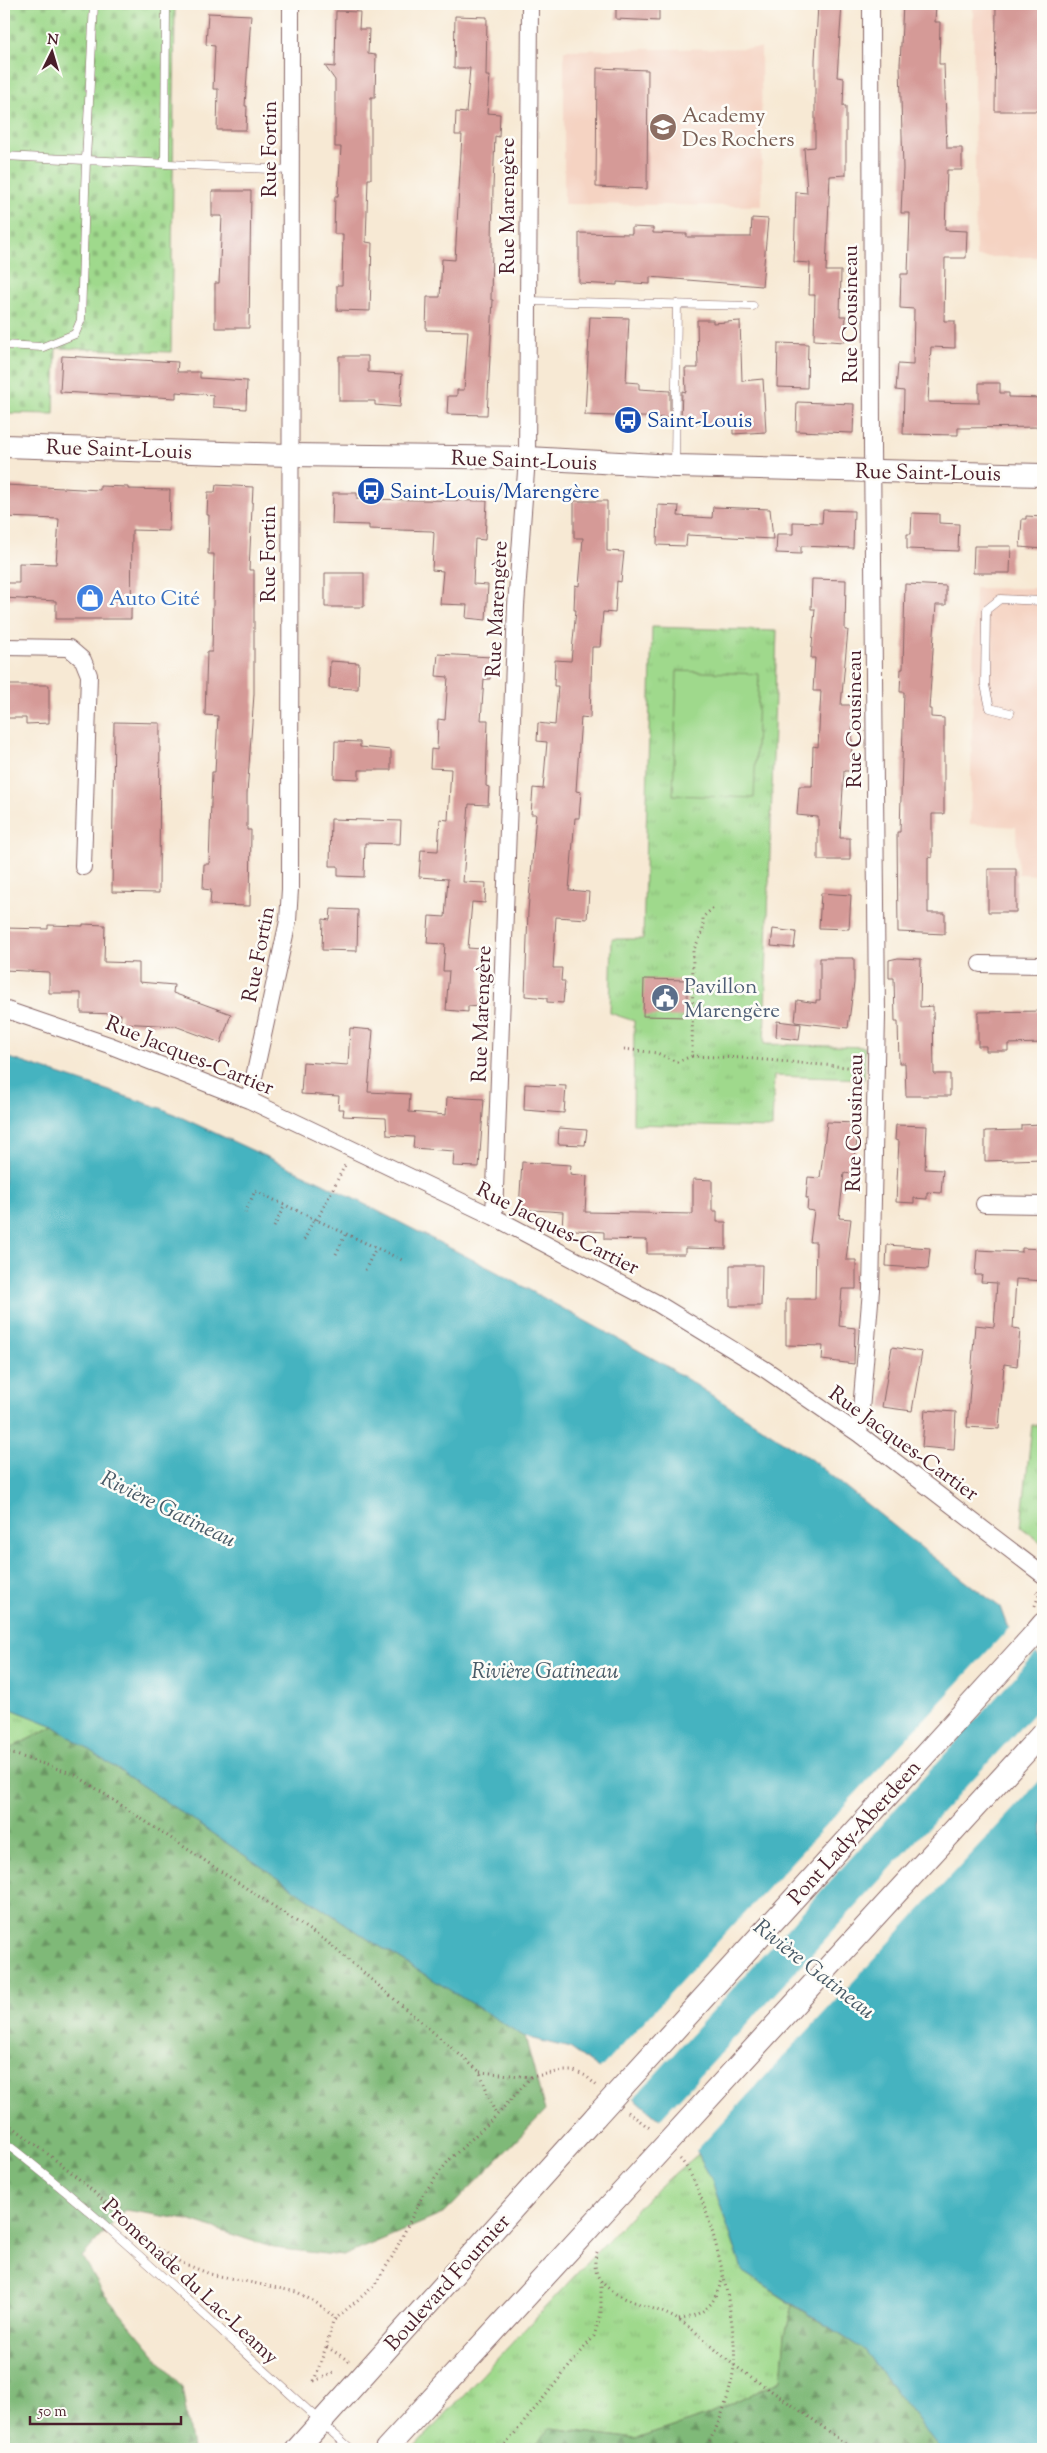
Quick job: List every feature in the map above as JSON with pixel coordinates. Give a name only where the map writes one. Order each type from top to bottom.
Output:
[{"type":"main road","name":"Rue Saint-Louis","points":[[4,446],[290,455],[527,458],[675,466],[1043,475]]},
{"type":"main road","name":"Pont Lady-Aberdeen","points":[[596,2116],[1038,1630]]},
{"type":"main road","points":[[386,2449],[1043,1733]]},
{"type":"main road","name":"Boulevard Fournier","points":[[297,2449],[596,2116]]},
{"type":"street","name":"Rue Fortin","points":[[249,1100],[288,921],[290,889],[291,4]]},
{"type":"street","name":"Rue Marengère","points":[[494,1217],[516,606],[527,458],[530,4]]},
{"type":"street","name":"Rue Cousineau","points":[[859,1434],[871,1290],[877,1070],[872,471],[871,4]]},
{"type":"street","points":[[4,647],[69,648],[83,660],[88,675],[83,868]]},
{"type":"street","points":[[980,964],[1043,965]]},
{"type":"street","name":"Rue Jacques-Cartier","points":[[4,1009],[108,1045],[249,1100],[494,1217],[655,1302],[710,1335],[859,1434],[1039,1580]]},
{"type":"street","points":[[984,1204],[1043,1205]]},
{"type":"lane","points":[[4,345],[43,347],[75,334],[81,320],[86,160],[94,4]]},
{"type":"lane","points":[[166,4],[166,164]]},
{"type":"lane","points":[[4,156],[290,170]]},
{"type":"lane","points":[[528,301],[753,306]]},
{"type":"lane","points":[[675,466],[677,304]]},
{"type":"lane","points":[[1010,713],[990,708],[985,685],[986,610],[1000,598],[1043,601]]},
{"type":"lane","name":"Promenade du Lac-Leamy","points":[[4,2142],[118,2237],[351,2449]]},
{"type":"path","points":[[692,1056],[693,952],[703,932],[703,917],[713,908]]},
{"type":"path","points":[[624,1049],[657,1053],[677,1062],[692,1056],[743,1058],[877,1070]]},
{"type":"path","points":[[304,1240],[332,1188]]},
{"type":"path","points":[[245,1213],[254,1190],[402,1260]]},
{"type":"path","points":[[274,1227],[284,1205]]},
{"type":"path","points":[[336,1254],[346,1233]]},
{"type":"path","points":[[365,1270],[376,1248]]},
{"type":"path","points":[[1038,1595],[1039,1580]]},
{"type":"path","points":[[4,1750],[74,1774],[326,1941],[480,2072],[496,2116]]},
{"type":"path","points":[[480,2072],[531,2077],[562,2071],[574,2071],[586,2076],[600,2088]]},
{"type":"path","points":[[314,2381],[333,2321],[374,2286],[392,2257],[424,2192],[435,2176],[449,2160],[496,2116],[531,2077]]},
{"type":"path","points":[[626,2110],[652,2130]]},
{"type":"path","points":[[4,2120],[44,2150],[156,2247],[172,2257],[210,2274],[297,2292],[320,2305],[336,2319]]},
{"type":"path","points":[[678,2156],[692,2176],[705,2210],[724,2277],[732,2314],[734,2365],[728,2399],[705,2449]]},
{"type":"path","points":[[502,2449],[594,2336],[601,2314],[601,2281],[596,2269],[595,2256],[598,2250]]},
{"type":"path","points":[[679,2320],[702,2314],[718,2293],[724,2277]]},
{"type":"path","points":[[601,2281],[624,2299],[650,2306],[679,2320],[702,2336],[734,2365],[822,2424],[851,2449]]},
{"type":"path","points":[[326,2347],[349,2361]]},
{"type":"shaded area","points":[[973,4],[1043,4],[1043,257],[976,257]]},
{"type":"shaded area","name":"Academy Des Rochers","points":[[761,48],[762,206],[564,204],[564,50]]},
{"type":"shaded area","points":[[975,588],[1043,588],[1043,875],[1018,874],[1016,827],[970,824]]},
{"type":"green space","points":[[4,4],[175,4],[171,352],[56,348],[54,414],[4,413]]},
{"type":"green space","points":[[652,627],[777,631],[764,1044],[865,1047],[864,1079],[774,1076],[772,1128],[633,1124],[634,1021],[610,1013],[612,939],[643,939]]},
{"type":"green space","points":[[677,671],[759,674],[754,798],[673,795]]},
{"type":"green space","points":[[1032,1425],[1043,1425],[1043,1544],[1021,1527]]},
{"type":"green space","points":[[4,1706],[54,1726],[4,1752]]},
{"type":"green space","points":[[54,1726],[368,1939],[525,2037],[545,2111],[445,2213],[343,2256],[274,2248],[188,2220],[126,2210],[120,2214],[82,2257],[104,2294],[182,2387],[192,2449],[4,2449],[4,1752]]},
{"type":"green space","points":[[697,2154],[711,2178],[743,2272],[793,2305],[785,2335],[781,2380],[704,2417],[636,2439],[552,2428],[531,2449],[413,2449],[649,2196]]},
{"type":"green space","points":[[793,2305],[864,2350],[940,2449],[531,2449],[551,2428],[636,2439],[704,2417],[781,2380],[785,2335]]},
{"type":"water","name":"Rivière Gatineau","points":[[4,1056],[161,1108],[323,1183],[495,1271],[665,1365],[809,1458],[928,1553],[1000,1607],[1007,1626],[1043,1660],[1043,2449],[940,2449],[864,2350],[743,2272],[711,2178],[694,2148],[601,2070],[570,2048],[525,2037],[368,1939],[54,1726],[4,1706]]},
{"type":"pier","points":[[1011,1626],[1038,1651],[632,2100],[598,2071]]},
{"type":"pier","points":[[1043,1703],[1043,1777],[694,2153],[658,2121]]},
{"type":"building","points":[[616,4],[659,4],[659,21],[616,19]]},
{"type":"building","points":[[818,4],[842,4],[837,77],[844,78],[843,106],[846,106],[846,175],[830,176],[826,271],[841,271],[840,316],[846,316],[845,342],[814,340],[815,295],[809,295],[810,263],[794,262],[796,192],[807,193],[804,148],[815,147],[815,60]]},
{"type":"building","points":[[903,4],[936,4],[935,22],[940,22],[939,64],[944,64],[947,148],[962,148],[962,170],[947,170],[945,230],[967,231],[966,258],[945,258],[944,321],[955,321],[955,348],[931,347],[928,402],[979,403],[979,383],[1000,383],[1000,393],[1009,393],[1009,397],[1043,398],[1043,427],[958,428],[958,435],[903,434],[904,391],[896,390],[898,364],[913,365],[914,309],[900,308],[901,274],[908,274],[910,213],[901,213],[903,169],[900,65]]},
{"type":"building","points":[[996,4],[1043,4],[1043,111],[995,111]]},
{"type":"building","points":[[336,11],[360,12],[359,29],[369,29],[368,54],[376,55],[375,97],[371,97],[371,179],[368,179],[366,242],[372,243],[370,311],[337,310],[337,285],[342,285],[343,234],[334,234],[335,196],[338,196],[341,147],[335,147],[335,80],[325,66],[335,67]]},
{"type":"building","points":[[208,13],[251,15],[245,106],[247,106],[246,130],[217,130],[218,89],[213,89],[215,46],[206,45]]},
{"type":"building","points":[[455,16],[487,17],[486,76],[490,76],[487,113],[500,114],[499,137],[495,136],[491,300],[493,300],[487,415],[447,414],[448,396],[457,396],[457,390],[464,390],[468,331],[426,330],[427,297],[440,297],[442,259],[455,260],[462,135],[455,135],[456,112],[466,113],[470,68],[454,68]]},
{"type":"building","points":[[597,68],[648,70],[647,189],[596,187]]},
{"type":"building","points":[[212,191],[251,191],[249,328],[215,328],[215,283],[219,283],[222,216],[212,216]]},
{"type":"building","points":[[752,218],[768,219],[762,286],[650,277],[650,284],[617,282],[617,285],[579,283],[579,233],[632,234],[632,227],[653,228],[653,233],[687,234],[687,237],[751,237]]},
{"type":"building","points":[[590,317],[629,318],[626,382],[639,383],[639,389],[670,391],[670,418],[585,415]]},
{"type":"building","points":[[697,320],[713,320],[713,323],[740,321],[742,381],[763,379],[766,432],[733,434],[733,425],[687,424],[686,419],[681,419],[682,391],[686,392],[685,368],[698,368]]},
{"type":"building","points":[[778,343],[808,344],[807,388],[777,387]]},
{"type":"building","points":[[62,356],[178,362],[177,372],[200,372],[200,378],[247,381],[246,409],[213,407],[213,395],[176,392],[176,398],[60,392]]},
{"type":"building","points":[[339,356],[368,356],[368,372],[402,374],[400,407],[375,405],[375,401],[339,401]]},
{"type":"building","points":[[797,402],[854,404],[853,433],[796,431]]},
{"type":"building","points":[[6,485],[100,490],[100,486],[170,490],[169,531],[132,530],[131,619],[56,619],[56,601],[4,598],[4,583],[19,583],[19,563],[56,564],[59,519],[4,517]]},
{"type":"building","points":[[216,485],[253,487],[249,570],[254,570],[254,694],[247,794],[247,830],[251,830],[250,906],[210,905],[211,890],[203,889],[204,864],[209,864],[212,772],[215,772],[218,716],[205,715],[207,652],[212,652],[214,554],[208,554],[208,492],[215,492]]},
{"type":"building","points":[[333,493],[357,493],[357,499],[487,501],[485,540],[475,539],[473,584],[488,585],[486,620],[466,618],[467,605],[440,604],[443,571],[432,570],[434,533],[432,531],[369,529],[369,525],[332,524]]},
{"type":"building","points":[[574,501],[607,501],[607,551],[624,552],[621,582],[617,581],[615,613],[603,612],[600,647],[592,647],[590,718],[581,717],[576,791],[581,792],[579,818],[575,818],[569,890],[589,892],[587,919],[556,917],[553,968],[562,968],[561,981],[565,981],[563,1003],[547,1002],[547,998],[525,996],[528,911],[536,814],[531,814],[533,788],[543,789],[547,742],[537,741],[538,723],[555,725],[558,686],[554,686],[555,660],[571,661],[576,610],[574,610],[575,585],[579,586],[583,538],[574,538]]},
{"type":"building","points":[[658,505],[679,506],[678,516],[712,518],[713,507],[770,509],[773,539],[687,535],[686,546],[657,545]]},
{"type":"building","points":[[823,510],[854,511],[853,548],[801,546],[801,554],[776,553],[777,534],[793,534],[793,522],[822,523]]},
{"type":"building","points":[[912,513],[939,514],[939,523],[959,524],[958,551],[907,549],[907,534],[911,534]]},
{"type":"building","points":[[1026,516],[1043,517],[1043,549],[1020,547],[1022,519],[1026,519]]},
{"type":"building","points":[[974,546],[1011,546],[1010,573],[973,573]]},
{"type":"building","points":[[325,573],[364,573],[364,607],[325,607]]},
{"type":"building","points":[[812,579],[846,580],[845,630],[848,630],[841,705],[853,705],[851,771],[844,771],[840,838],[850,838],[850,860],[818,860],[818,817],[797,815],[799,786],[812,786],[813,746],[818,747],[821,691],[813,691],[815,658],[811,658],[815,609],[811,609]]},
{"type":"building","points":[[905,584],[946,586],[946,605],[936,605],[929,709],[931,709],[931,717],[944,718],[944,814],[932,814],[932,858],[928,857],[928,913],[945,913],[945,934],[898,932],[897,832],[900,832],[904,692],[900,692],[901,669],[903,669]]},
{"type":"building","points":[[438,654],[491,657],[490,679],[484,679],[481,720],[488,720],[486,786],[489,787],[488,805],[469,804],[463,882],[486,883],[485,903],[472,902],[468,948],[482,949],[479,1007],[468,1006],[468,1012],[446,1010],[449,971],[443,971],[445,944],[427,943],[429,916],[445,917],[448,879],[419,877],[421,850],[438,851],[440,819],[448,820],[451,769],[430,768],[431,749],[437,750],[438,719],[445,720],[448,677],[436,676]]},
{"type":"building","points":[[330,661],[359,663],[358,689],[329,688]]},
{"type":"building","points":[[4,685],[49,685],[49,723],[26,724],[26,718],[4,718]]},
{"type":"building","points":[[114,722],[160,723],[159,893],[112,892]]},
{"type":"building","points":[[335,741],[360,742],[360,747],[391,750],[391,770],[359,770],[359,779],[334,778]]},
{"type":"building","points":[[331,819],[401,821],[400,844],[365,843],[364,877],[338,876],[338,866],[330,866]]},
{"type":"building","points":[[988,869],[1016,869],[1016,912],[988,912]]},
{"type":"building","points":[[821,893],[851,895],[849,929],[819,928]]},
{"type":"building","points":[[331,909],[358,910],[357,951],[322,950],[323,919],[330,920]]},
{"type":"building","points":[[83,924],[105,925],[104,962],[139,963],[139,982],[174,985],[173,993],[231,1014],[221,1043],[175,1026],[120,1023],[121,1014],[81,1013],[81,993],[49,993],[49,972],[4,970],[4,928],[48,929],[48,925],[83,926]]},
{"type":"building","points":[[773,929],[796,932],[794,948],[771,946]]},
{"type":"building","points":[[820,958],[854,958],[854,983],[848,1028],[795,1022],[797,1000],[816,1003],[816,1000],[820,1000]]},
{"type":"building","points":[[898,958],[921,959],[920,1007],[933,1006],[934,1074],[950,1074],[950,1096],[906,1096],[905,1063],[899,1063],[898,1022],[895,1022],[894,978],[889,978],[889,960]]},
{"type":"building","name":"Pavillon Marengère","points":[[644,979],[687,980],[687,1017],[643,1016]]},
{"type":"building","points":[[1043,1011],[1043,1043],[1008,1044],[1008,1051],[986,1051],[986,1046],[978,1046],[978,1012]]},
{"type":"building","points":[[777,1021],[801,1024],[799,1040],[776,1037]]},
{"type":"building","points":[[350,1028],[373,1030],[368,1092],[410,1094],[409,1112],[446,1115],[447,1097],[484,1099],[479,1167],[453,1166],[454,1151],[413,1148],[414,1137],[387,1135],[386,1118],[343,1116],[344,1109],[338,1109],[339,1096],[301,1094],[303,1062],[348,1065]]},
{"type":"building","points":[[525,1084],[566,1086],[564,1113],[524,1110]]},
{"type":"building","points":[[827,1122],[859,1123],[853,1174],[844,1173],[839,1218],[851,1219],[846,1260],[856,1260],[856,1289],[842,1289],[839,1326],[855,1328],[854,1364],[822,1360],[823,1346],[786,1345],[786,1299],[815,1299],[816,1242],[810,1242],[814,1211],[807,1210],[808,1198],[806,1198],[808,1177],[820,1178]]},
{"type":"building","points":[[1042,1124],[1042,1159],[985,1161],[985,1131],[1021,1130],[1021,1125]]},
{"type":"building","points":[[896,1125],[927,1126],[925,1169],[943,1170],[941,1193],[927,1192],[927,1199],[914,1198],[914,1203],[896,1202],[899,1141],[895,1140]]},
{"type":"building","points":[[559,1128],[587,1130],[585,1145],[558,1144]]},
{"type":"building","points":[[522,1162],[571,1165],[570,1174],[587,1176],[585,1212],[693,1214],[693,1179],[712,1180],[712,1211],[717,1211],[717,1222],[726,1222],[726,1249],[685,1248],[685,1254],[647,1254],[647,1240],[604,1239],[604,1232],[562,1229],[563,1212],[519,1209]]},
{"type":"building","points":[[887,1245],[930,1248],[928,1269],[886,1266]]},
{"type":"building","points":[[1022,1248],[1043,1249],[1043,1281],[1016,1279],[1013,1328],[1020,1329],[1017,1366],[1004,1364],[999,1429],[967,1427],[975,1325],[994,1327],[997,1283],[981,1282],[982,1275],[975,1275],[977,1250],[1022,1252]]},
{"type":"building","points":[[730,1265],[762,1265],[761,1306],[730,1306]]},
{"type":"building","points":[[892,1347],[922,1352],[912,1411],[882,1407]]},
{"type":"building","points":[[925,1410],[956,1412],[954,1450],[922,1447]]},
{"type":"place","name":"Academy Des Rochers","points":[[663,127]]},
{"type":"place","name":"Saint-Louis","points":[[628,420]]},
{"type":"place","name":"Saint-Louis/Marengère","points":[[371,491]]},
{"type":"place","name":"Auto Cité","points":[[90,598]]},
{"type":"place","name":"Pavillon Marengère","points":[[665,998]]}]
